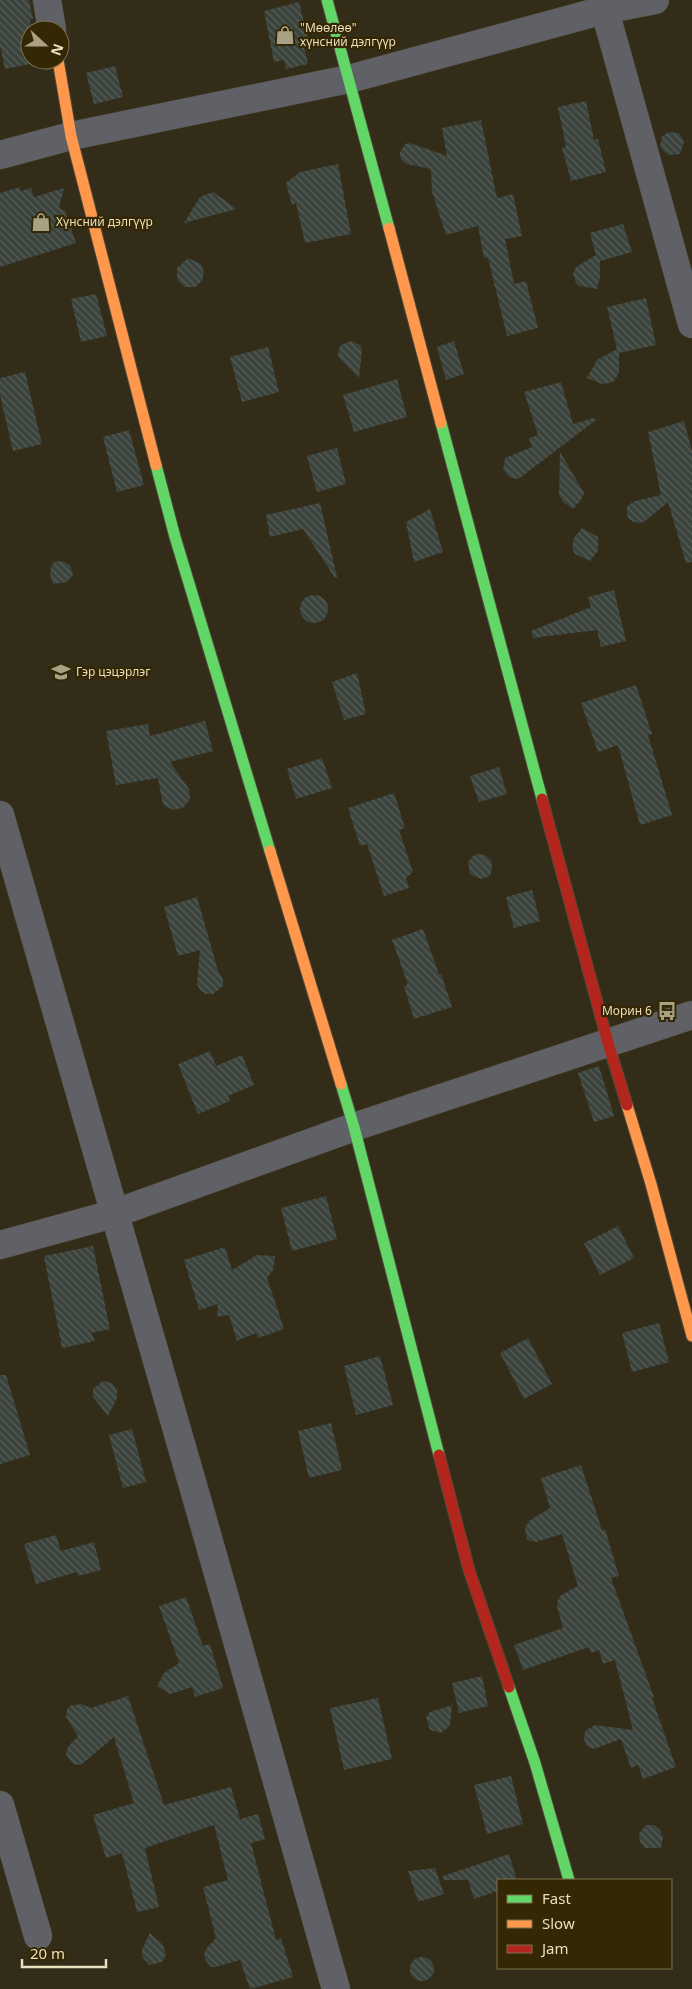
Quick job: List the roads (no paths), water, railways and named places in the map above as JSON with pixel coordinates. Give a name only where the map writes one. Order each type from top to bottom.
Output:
[{"type":"street","points":[[47,0],[50,20]]},
{"type":"street","points":[[326,0],[349,79],[608,1043],[651,1184],[692,1336]]},
{"type":"street","points":[[0,155],[71,136],[349,79],[603,5],[655,0]]},
{"type":"street","points":[[603,5],[692,324]]},
{"type":"street","points":[[60,70],[71,136],[175,537],[354,1127],[469,1570],[535,1764],[569,1879]]},
{"type":"street","points":[[0,815],[263,1726],[336,1989]]},
{"type":"street","points":[[0,1245],[114,1214],[354,1127],[692,1015]]},
{"type":"street","points":[[0,1806],[38,1936]]},
{"type":"place","name":"\"Мөөлөө\" хүнсний дэлгүүр","points":[[285,35]]},
{"type":"place","name":"Хүнсний дэлгүүр","points":[[41,222]]},
{"type":"place","name":"Гэр цэцэрлэг","points":[[61,672]]},
{"type":"place","name":"Морин 6","points":[[667,1011]]}]
